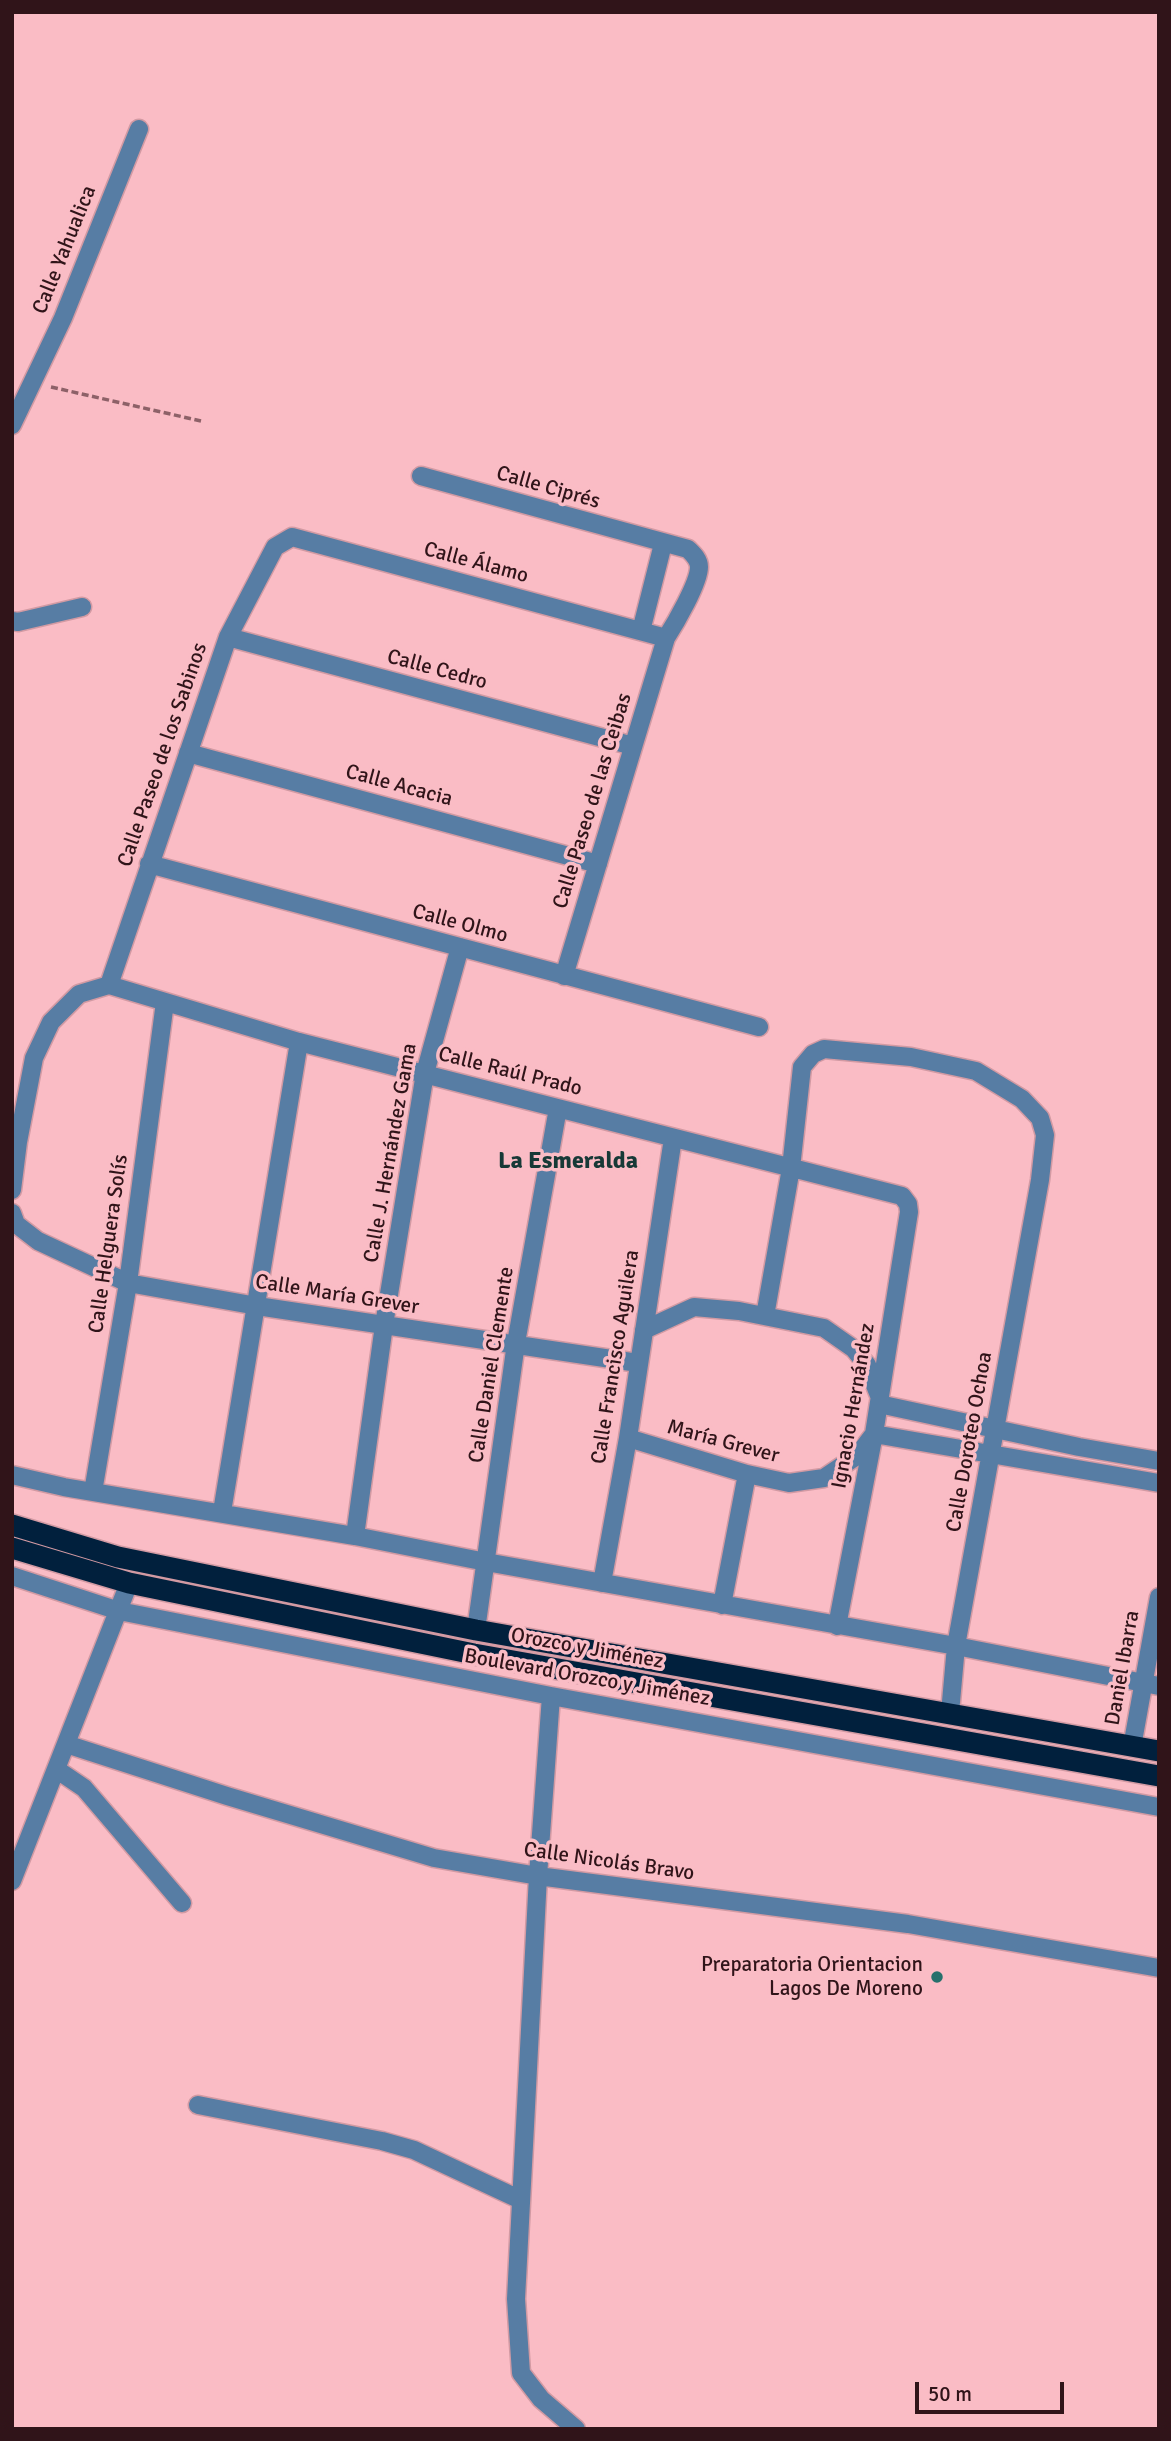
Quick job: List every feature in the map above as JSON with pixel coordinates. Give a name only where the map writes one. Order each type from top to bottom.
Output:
[{"type":"highway","name":"Orozco y Jiménez","points":[[12,1525],[118,1557],[476,1630],[1159,1751]]},
{"type":"highway","name":"Orozco y Jiménez","points":[[12,1548],[130,1583],[474,1654],[1159,1776]]},
{"type":"street","name":"Calle Yahualica","points":[[12,425],[63,318],[139,129]]},
{"type":"street","name":"Calle Ciprés","points":[[421,476],[688,549],[695,555],[699,568],[684,608],[666,638]]},
{"type":"street","name":"Calle Álamo","points":[[275,547],[292,537],[666,638]]},
{"type":"street","points":[[641,631],[663,544]]},
{"type":"street","name":"Calle Paseo de los Sabinos","points":[[109,985],[228,637],[275,547]]},
{"type":"street","points":[[12,621],[18,622],[82,607]]},
{"type":"street","name":"Calle Cedro","points":[[228,637],[633,746]]},
{"type":"street","name":"Calle Paseo de las Ceibas","points":[[564,976],[666,638]]},
{"type":"street","name":"Calle Acacia","points":[[188,753],[598,864]]},
{"type":"street","name":"Calle Olmo","points":[[149,864],[759,1027]]},
{"type":"street","name":"Calle J. Hernández Gama","points":[[355,1536],[384,1325],[425,1073],[460,947]]},
{"type":"street","points":[[12,1190],[34,1058],[51,1022],[79,994],[109,985]]},
{"type":"street","name":"Calle Raúl Prado","points":[[109,985],[299,1042],[902,1196]]},
{"type":"street","name":"Calle Helguera Solís","points":[[93,1492],[128,1283],[166,1002]]},
{"type":"street","points":[[222,1513],[299,1042]]},
{"type":"street","name":"Calle Doroteo Ochoa","points":[[791,1168],[802,1068],[813,1054],[824,1049],[911,1057],[976,1071],[1022,1099],[1040,1118],[1045,1135],[1040,1180],[956,1646],[950,1713]]},
{"type":"street","name":"Calle Daniel Clemente","points":[[476,1630],[516,1343],[558,1108]]},
{"type":"street","name":"Calle Francisco Aguilera","points":[[602,1583],[628,1438],[673,1138]]},
{"type":"street","points":[[765,1316],[791,1168]]},
{"type":"street","name":"Ignacio Hernández","points":[[837,1626],[874,1434],[909,1212],[908,1204],[902,1196]]},
{"type":"street","name":"Calle María Grever","points":[[12,1213],[16,1224],[38,1241],[128,1283],[257,1306],[638,1363]]},
{"type":"street","points":[[644,1330],[694,1307],[739,1311],[824,1328],[854,1349],[867,1365],[879,1401],[1079,1447],[1159,1461]]},
{"type":"street","points":[[874,1434],[1159,1483]]},
{"type":"street","name":"María Grever","points":[[628,1438],[747,1474],[789,1483],[824,1478],[858,1455],[874,1434]]},
{"type":"street","points":[[722,1605],[747,1474]]},
{"type":"street","points":[[12,1475],[93,1492],[355,1536],[485,1562],[956,1646],[1151,1685]]},
{"type":"street","name":"Boulevard Orozco y Jiménez","points":[[12,1576],[119,1611],[551,1696],[1159,1807]]},
{"type":"street","points":[[12,1881],[20,1837],[56,1769],[130,1583]]},
{"type":"street","name":"Daniel Ibarra","points":[[1132,1746],[1151,1685],[1159,1597]]},
{"type":"street","points":[[551,1696],[538,1876],[516,2299],[521,2373],[541,2399],[576,2429]]},
{"type":"street","name":"Calle Nicolás Bravo","points":[[66,1744],[434,1858],[538,1876],[908,1924],[1159,1968]]},
{"type":"street","points":[[56,1769],[84,1788],[182,1903]]},
{"type":"street","points":[[198,2105],[382,2141],[414,2150],[521,2200]]},
{"type":"path","points":[[32,383],[201,421]]},
{"type":"place","name":"Preparatoria Orientacion Lagos De Moreno","points":[[937,1977]]},
{"type":"district","name":"La Esmeralda","points":[[568,1162]]}]
